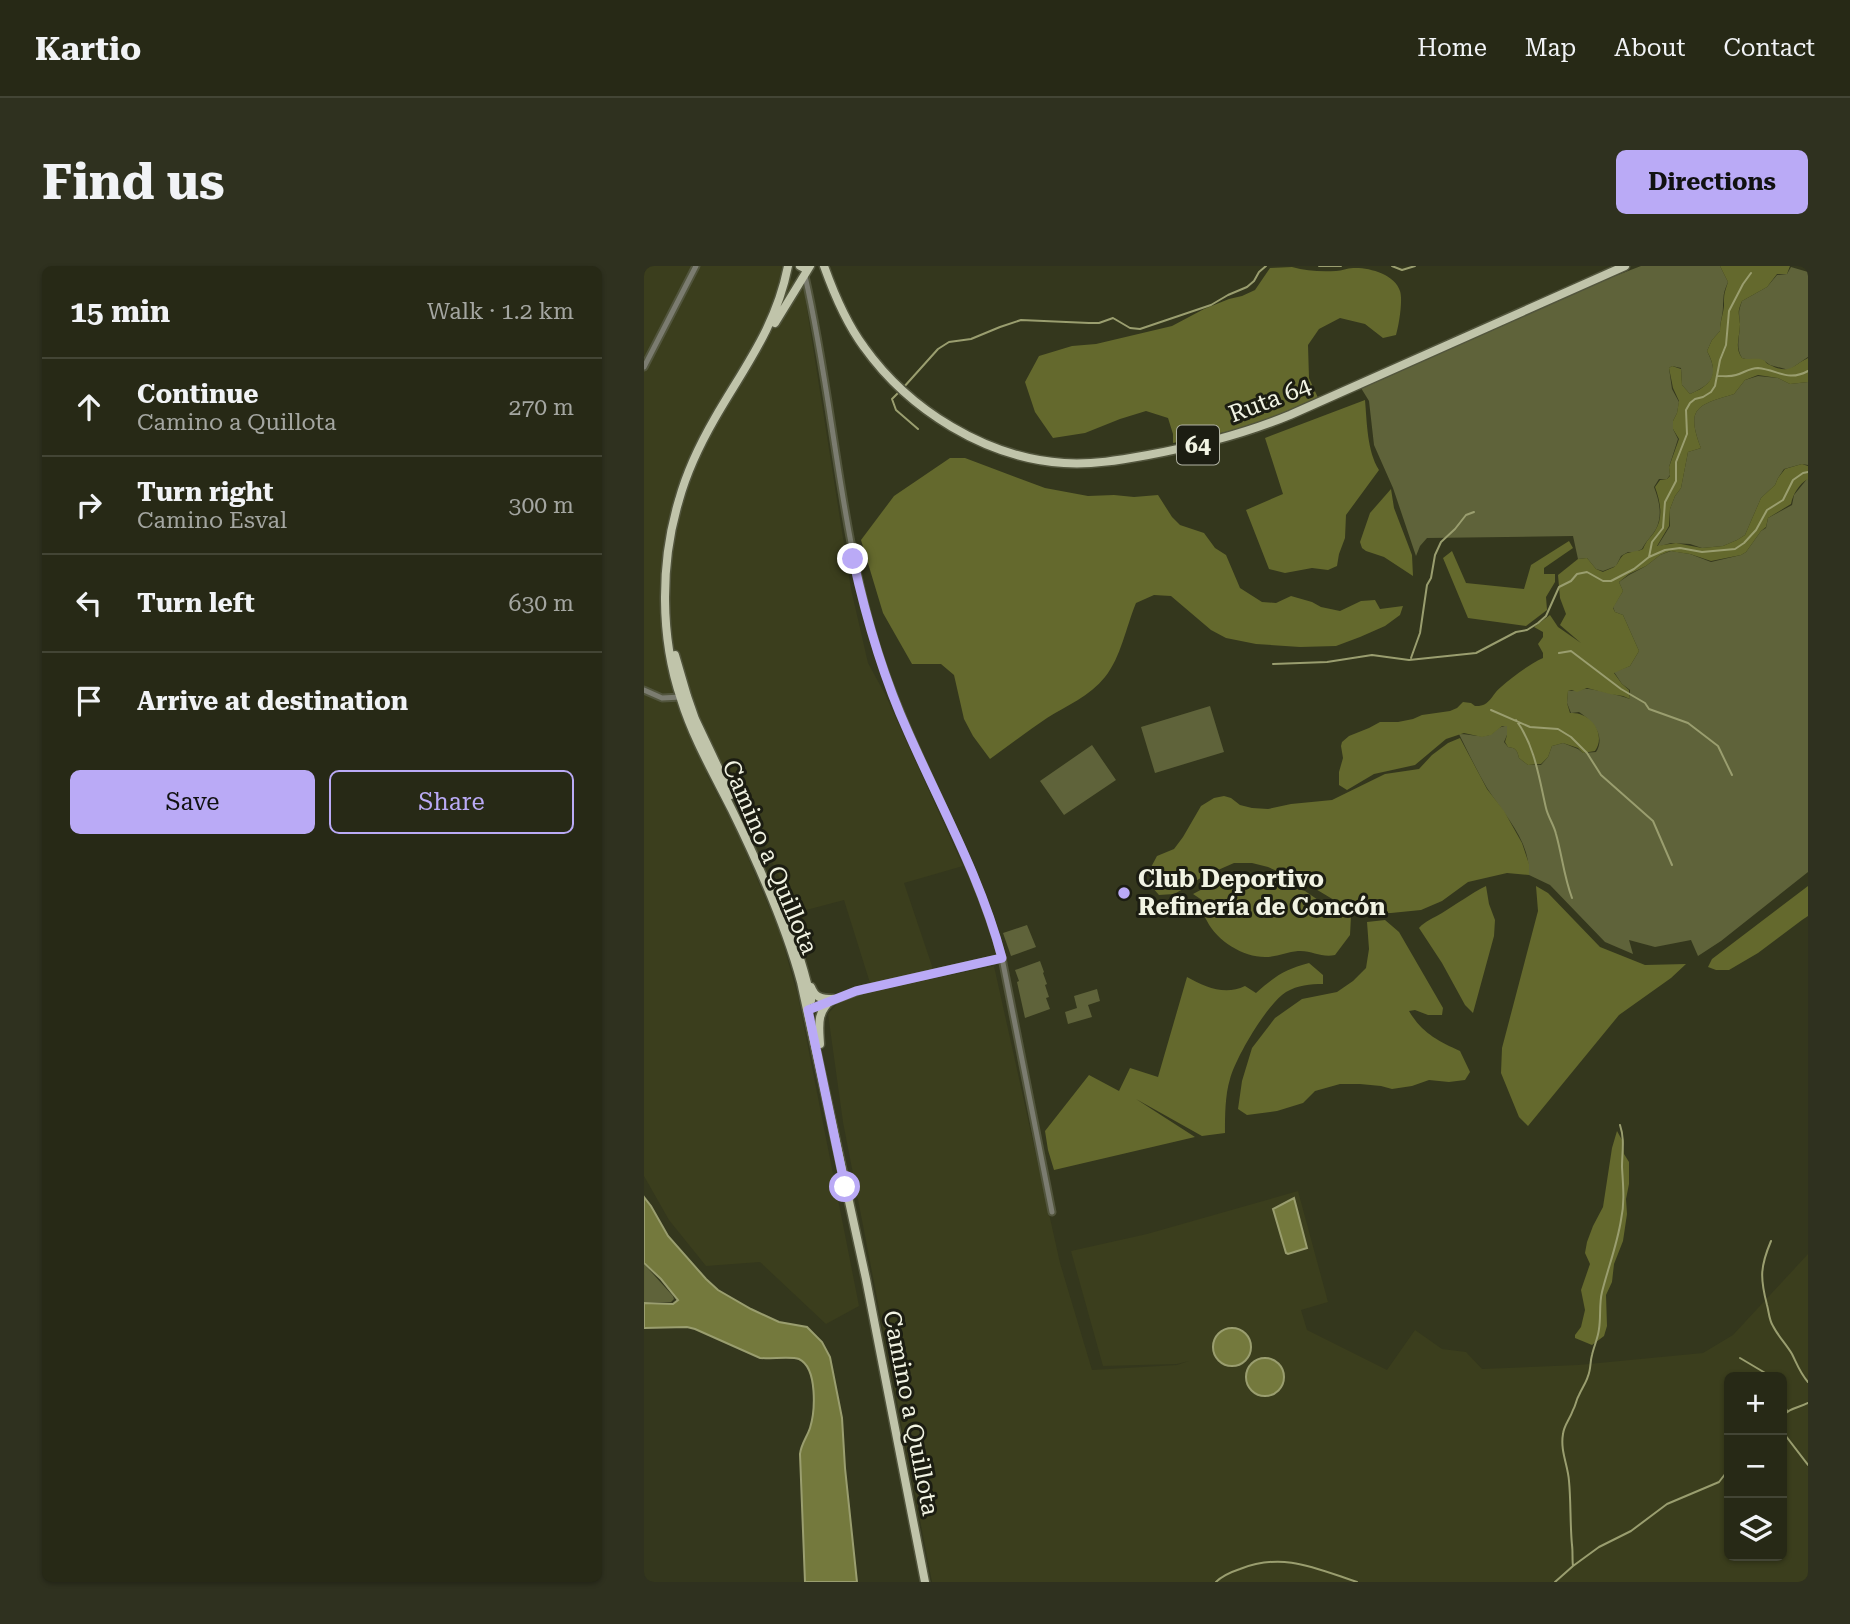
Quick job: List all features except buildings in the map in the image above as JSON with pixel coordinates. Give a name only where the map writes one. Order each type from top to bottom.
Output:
[{"type":"main road","points":[[758,348],[779,303],[788,266]]},
{"type":"main road","points":[[758,348],[808,270],[800,266]]},
{"type":"main road","name":"Ruta 64","points":[[824,266],[840,305],[863,346],[887,375],[920,404],[959,431],[994,446],[1028,457],[1074,463],[1113,461],[1163,453],[1252,430],[1625,266]]},
{"type":"main road","name":"Camino a Quillota","points":[[758,348],[709,429],[684,483],[676,510],[670,543],[666,603],[670,651],[694,732],[780,918],[820,1044],[925,1582]]},
{"type":"main road","name":"Camino a Quillota","points":[[683,697],[796,942],[805,971],[810,1009],[860,1252]]},
{"type":"main road","points":[[805,971],[816,996],[833,999]]},
{"type":"main road","points":[[820,1044],[820,1016],[824,1007],[833,999]]},
{"type":"street","points":[[644,367],[696,266]]},
{"type":"street","points":[[808,270],[853,559],[867,616],[897,706],[969,862],[987,908],[1002,958],[1052,1212]]},
{"type":"street","points":[[644,690],[657,697],[683,697]]},
{"type":"street","points":[[810,1009],[864,989],[1002,958]]},
{"type":"shaded area","points":[[644,266],[782,266],[781,271],[804,290],[851,589],[868,663],[885,694],[963,866],[904,883],[933,969],[870,983],[844,900],[795,913],[728,764],[706,773],[737,832],[780,933],[798,996],[859,1306],[826,1324],[760,1262],[706,1266],[669,1220],[644,1176]]},
{"type":"shaded area","points":[[1641,266],[1720,266],[1728,282],[1720,331],[1707,351],[1713,366],[1709,382],[1690,394],[1682,385],[1681,368],[1669,368],[1672,389],[1679,402],[1673,421],[1673,429],[1678,439],[1669,467],[1670,475],[1667,479],[1659,479],[1654,487],[1660,513],[1656,529],[1642,549],[1628,552],[1621,556],[1616,566],[1603,571],[1596,569],[1587,558],[1578,559],[1573,536],[1427,538],[1416,556],[1393,488],[1374,445],[1369,401],[1361,388],[1594,284]]},
{"type":"shaded area","points":[[1720,266],[1790,266],[1787,274],[1777,274],[1767,287],[1742,301],[1739,310],[1738,350],[1742,358],[1764,360],[1782,369],[1791,368],[1808,358],[1808,382],[1790,384],[1778,378],[1758,375],[1745,380],[1734,394],[1711,401],[1698,410],[1694,424],[1701,448],[1688,452],[1681,488],[1670,509],[1669,526],[1657,546],[1676,543],[1702,548],[1723,546],[1737,540],[1745,535],[1761,498],[1775,485],[1785,469],[1802,464],[1808,466],[1808,479],[1797,490],[1791,504],[1768,518],[1766,527],[1741,555],[1711,561],[1670,551],[1619,582],[1623,591],[1613,608],[1615,612],[1623,615],[1639,651],[1630,666],[1614,673],[1629,690],[1630,699],[1587,688],[1577,692],[1568,691],[1570,713],[1584,716],[1598,731],[1595,751],[1583,753],[1578,748],[1563,743],[1552,746],[1548,757],[1541,764],[1528,765],[1519,758],[1516,750],[1508,747],[1505,742],[1507,726],[1502,726],[1491,735],[1482,737],[1464,733],[1446,739],[1415,765],[1374,774],[1347,790],[1339,785],[1343,758],[1341,746],[1349,736],[1380,722],[1398,722],[1450,711],[1463,702],[1475,706],[1484,705],[1510,679],[1543,658],[1538,644],[1543,632],[1534,627],[1550,615],[1558,627],[1581,643],[1560,625],[1566,614],[1560,598],[1558,575],[1578,559],[1587,558],[1596,569],[1603,572],[1612,568],[1625,554],[1643,549],[1658,526],[1660,503],[1655,487],[1660,480],[1670,476],[1669,467],[1679,439],[1673,429],[1673,421],[1679,401],[1669,368],[1672,366],[1681,369],[1682,385],[1690,394],[1704,387],[1712,377],[1713,366],[1707,351],[1720,331],[1728,282]]},
{"type":"shaded area","points":[[1292,267],[1319,271],[1353,268],[1373,270],[1393,280],[1401,295],[1396,335],[1383,338],[1365,324],[1340,318],[1319,329],[1308,345],[1309,378],[1319,400],[1244,428],[1173,443],[1168,418],[1146,411],[1085,433],[1053,438],[1035,412],[1025,382],[1039,356],[1072,346],[1096,344],[1172,326],[1204,309],[1255,290],[1270,268]]},
{"type":"shaded area","points":[[1791,267],[1808,272],[1808,357],[1789,370],[1770,365],[1763,360],[1742,358],[1738,346],[1742,301],[1767,287],[1777,275],[1787,274]]},
{"type":"shaded area","points":[[1758,376],[1778,378],[1790,384],[1808,382],[1808,465],[1784,469],[1775,485],[1761,498],[1745,535],[1737,540],[1723,546],[1702,548],[1671,543],[1657,547],[1670,526],[1670,509],[1681,488],[1688,452],[1701,448],[1694,424],[1698,410],[1711,401],[1734,394],[1745,380]]},
{"type":"shaded area","points":[[1365,400],[1370,445],[1379,470],[1346,515],[1345,538],[1337,566],[1328,570],[1312,568],[1285,573],[1269,569],[1246,510],[1283,494],[1265,438]]},
{"type":"shaded area","points":[[950,458],[965,458],[1045,488],[1088,496],[1158,495],[1180,525],[1204,533],[1215,548],[1226,555],[1240,588],[1262,602],[1276,603],[1291,596],[1340,611],[1361,601],[1375,600],[1380,609],[1403,606],[1400,615],[1385,626],[1336,646],[1256,644],[1226,638],[1211,630],[1171,596],[1154,595],[1136,603],[1111,669],[1099,684],[990,759],[964,719],[954,675],[941,664],[912,664],[883,613],[861,540],[894,496]]},
{"type":"shaded area","points":[[1807,479],[1808,872],[1698,956],[1691,940],[1655,947],[1629,940],[1633,954],[1605,942],[1550,885],[1529,875],[1521,839],[1487,788],[1459,734],[1485,736],[1507,726],[1504,742],[1516,750],[1519,758],[1528,765],[1541,765],[1552,746],[1563,743],[1583,753],[1596,752],[1600,740],[1597,729],[1579,712],[1571,713],[1567,703],[1568,691],[1589,689],[1630,699],[1630,690],[1614,672],[1630,666],[1639,651],[1623,615],[1615,612],[1613,607],[1623,591],[1619,582],[1660,555],[1671,551],[1690,554],[1711,562],[1741,555],[1766,528],[1768,518],[1792,505],[1794,495]]},
{"type":"shaded area","points":[[1391,489],[1394,508],[1412,555],[1413,576],[1384,557],[1366,551],[1360,542],[1370,513]]},
{"type":"shaded area","points":[[1569,541],[1573,548],[1544,568],[1544,574],[1555,574],[1555,582],[1546,597],[1547,610],[1526,626],[1468,618],[1443,558],[1452,551],[1466,583],[1524,589],[1531,565]]},
{"type":"shaded area","points":[[1210,706],[1224,752],[1155,773],[1141,727]]},
{"type":"shaded area","points":[[1460,738],[1487,789],[1504,811],[1522,843],[1529,864],[1529,875],[1507,873],[1468,882],[1442,901],[1421,910],[1391,913],[1369,913],[1354,909],[1309,885],[1252,863],[1234,863],[1202,877],[1174,894],[1159,895],[1152,887],[1149,871],[1157,856],[1174,849],[1201,806],[1214,798],[1224,796],[1240,805],[1268,809],[1332,800],[1385,774],[1419,769],[1432,755]]},
{"type":"shaded area","points":[[1092,745],[1116,780],[1064,815],[1040,781]]},
{"type":"shaded area","points":[[1229,875],[1254,876],[1305,891],[1351,916],[1350,935],[1335,955],[1298,951],[1265,957],[1240,951],[1224,941],[1211,928],[1202,900],[1193,894]]},
{"type":"shaded area","points":[[1486,886],[1495,920],[1494,936],[1473,1013],[1465,1005],[1419,928]]},
{"type":"shaded area","points":[[1536,886],[1548,893],[1600,947],[1645,965],[1686,964],[1619,1015],[1528,1126],[1519,1117],[1501,1073],[1502,1048],[1538,911]]},
{"type":"shaded area","points":[[1808,886],[1808,916],[1758,953],[1729,970],[1708,967],[1712,959]]},
{"type":"shaded area","points":[[1385,920],[1399,932],[1443,1008],[1442,1015],[1409,1011],[1431,1035],[1460,1051],[1470,1072],[1465,1080],[1429,1080],[1392,1089],[1340,1084],[1315,1091],[1303,1103],[1277,1111],[1247,1115],[1238,1109],[1242,1081],[1252,1048],[1275,1018],[1302,999],[1337,992],[1353,981],[1366,968],[1369,949],[1367,922]]},
{"type":"shaded area","points":[[1027,925],[1036,947],[1011,956],[1003,933]]},
{"type":"shaded area","points":[[1040,961],[1047,984],[1045,985],[1049,997],[1046,998],[1050,1009],[1025,1018],[1015,970]]},
{"type":"shaded area","points":[[1309,963],[1323,975],[1323,984],[1304,985],[1286,992],[1278,998],[1253,1032],[1230,1079],[1226,1099],[1225,1133],[1202,1136],[1136,1099],[1195,1137],[1054,1170],[1045,1131],[1089,1075],[1119,1091],[1130,1068],[1158,1077],[1187,977],[1215,989],[1230,990],[1245,986],[1256,993],[1280,974]]},
{"type":"shaded area","points":[[994,966],[1060,1263],[1092,1370],[1177,1365],[1189,1361],[1177,1364],[1103,1366],[1071,1251],[1147,1234],[1298,1191],[1328,1302],[1301,1310],[1307,1330],[1387,1370],[1415,1330],[1442,1349],[1466,1352],[1482,1369],[1578,1365],[1703,1353],[1733,1335],[1808,1254],[1808,1582],[932,1582],[843,1122],[828,1014],[837,1004],[865,993]]},
{"type":"shaded area","points":[[1097,989],[1100,1001],[1088,1005],[1092,1017],[1068,1024],[1065,1012],[1077,1008],[1074,996]]},
{"type":"shaded area","points":[[1617,1131],[1629,1162],[1627,1214],[1623,1241],[1606,1295],[1607,1326],[1604,1336],[1592,1345],[1575,1338],[1575,1335],[1581,1327],[1585,1310],[1581,1290],[1590,1264],[1585,1253],[1587,1242],[1603,1207]]},
{"type":"shaded area","points":[[644,1197],[668,1236],[718,1290],[779,1322],[807,1327],[822,1342],[830,1357],[842,1418],[857,1582],[805,1582],[800,1454],[810,1428],[814,1402],[812,1381],[805,1364],[796,1358],[760,1358],[687,1327],[644,1328],[644,1303],[673,1304],[678,1300],[644,1263]]},
{"type":"shaded area","points":[[1294,1198],[1307,1248],[1288,1254],[1273,1209]]},
{"type":"shaded area","points":[[644,1264],[673,1296],[671,1302],[644,1302]]},
{"type":"shaded area","points":[[1232,1328],[1246,1333],[1251,1347],[1246,1361],[1232,1366],[1218,1361],[1213,1347],[1218,1333]]},
{"type":"shaded area","points":[[1265,1358],[1278,1364],[1284,1377],[1278,1390],[1265,1396],[1252,1390],[1246,1377],[1252,1364]]},
{"type":"waterway","points":[[903,388],[938,349],[949,342],[971,339],[1021,320],[1099,323],[1113,318],[1130,328],[1140,329],[1211,305],[1247,287],[1266,266]]},
{"type":"waterway","points":[[1319,266],[1341,266]]},
{"type":"waterway","points":[[1392,266],[1402,270],[1415,266]]},
{"type":"waterway","points":[[1649,557],[1652,542],[1663,528],[1665,502],[1676,481],[1676,462],[1687,434],[1686,410],[1690,403],[1711,392],[1715,386],[1726,345],[1729,311],[1751,273]]},
{"type":"waterway","points":[[1718,376],[1734,376],[1758,368],[1789,375],[1808,371]]},
{"type":"waterway","points":[[899,392],[892,399],[896,410],[918,429]]},
{"type":"waterway","points":[[1273,664],[1327,662],[1372,655],[1409,660],[1476,653],[1538,623],[1546,616],[1559,587],[1571,581],[1577,574],[1587,572],[1603,581],[1611,581],[1665,550],[1680,548],[1702,552],[1735,549],[1756,530],[1767,510],[1783,500],[1793,480],[1808,472]]},
{"type":"waterway","points":[[1411,658],[1420,633],[1427,585],[1435,555],[1441,542],[1466,515],[1474,512]]},
{"type":"waterway","points":[[1559,653],[1571,651],[1621,689],[1645,703],[1649,709],[1688,723],[1718,746],[1732,775]]},
{"type":"waterway","points":[[1491,710],[1530,727],[1558,729],[1571,737],[1587,753],[1601,775],[1653,821],[1672,865]]},
{"type":"waterway","points":[[1516,720],[1532,751],[1572,898]]},
{"type":"waterway","points":[[1573,1566],[1570,1489],[1563,1434],[1589,1373],[1600,1320],[1602,1292],[1621,1220],[1623,1141],[1620,1125]]},
{"type":"waterway","points":[[1771,1241],[1762,1273],[1770,1319],[1808,1382]]},
{"type":"waterway","points":[[1740,1358],[1764,1372]]},
{"type":"waterway","points":[[1787,1413],[1808,1403]]},
{"type":"waterway","points":[[1785,1435],[1808,1465]]},
{"type":"waterway","points":[[1555,1582],[1599,1547],[1631,1531],[1667,1504],[1719,1482],[1724,1476]]},
{"type":"waterway","points":[[1216,1582],[1237,1570],[1271,1562],[1299,1564],[1357,1582]]},
{"type":"place","name":"Club Deportivo Refinería de Concón","points":[[1124,893]]},
{"type":"route","points":[[845,1187],[808,1010],[856,991],[1002,958],[969,862],[907,731],[885,675],[853,559]]}]
